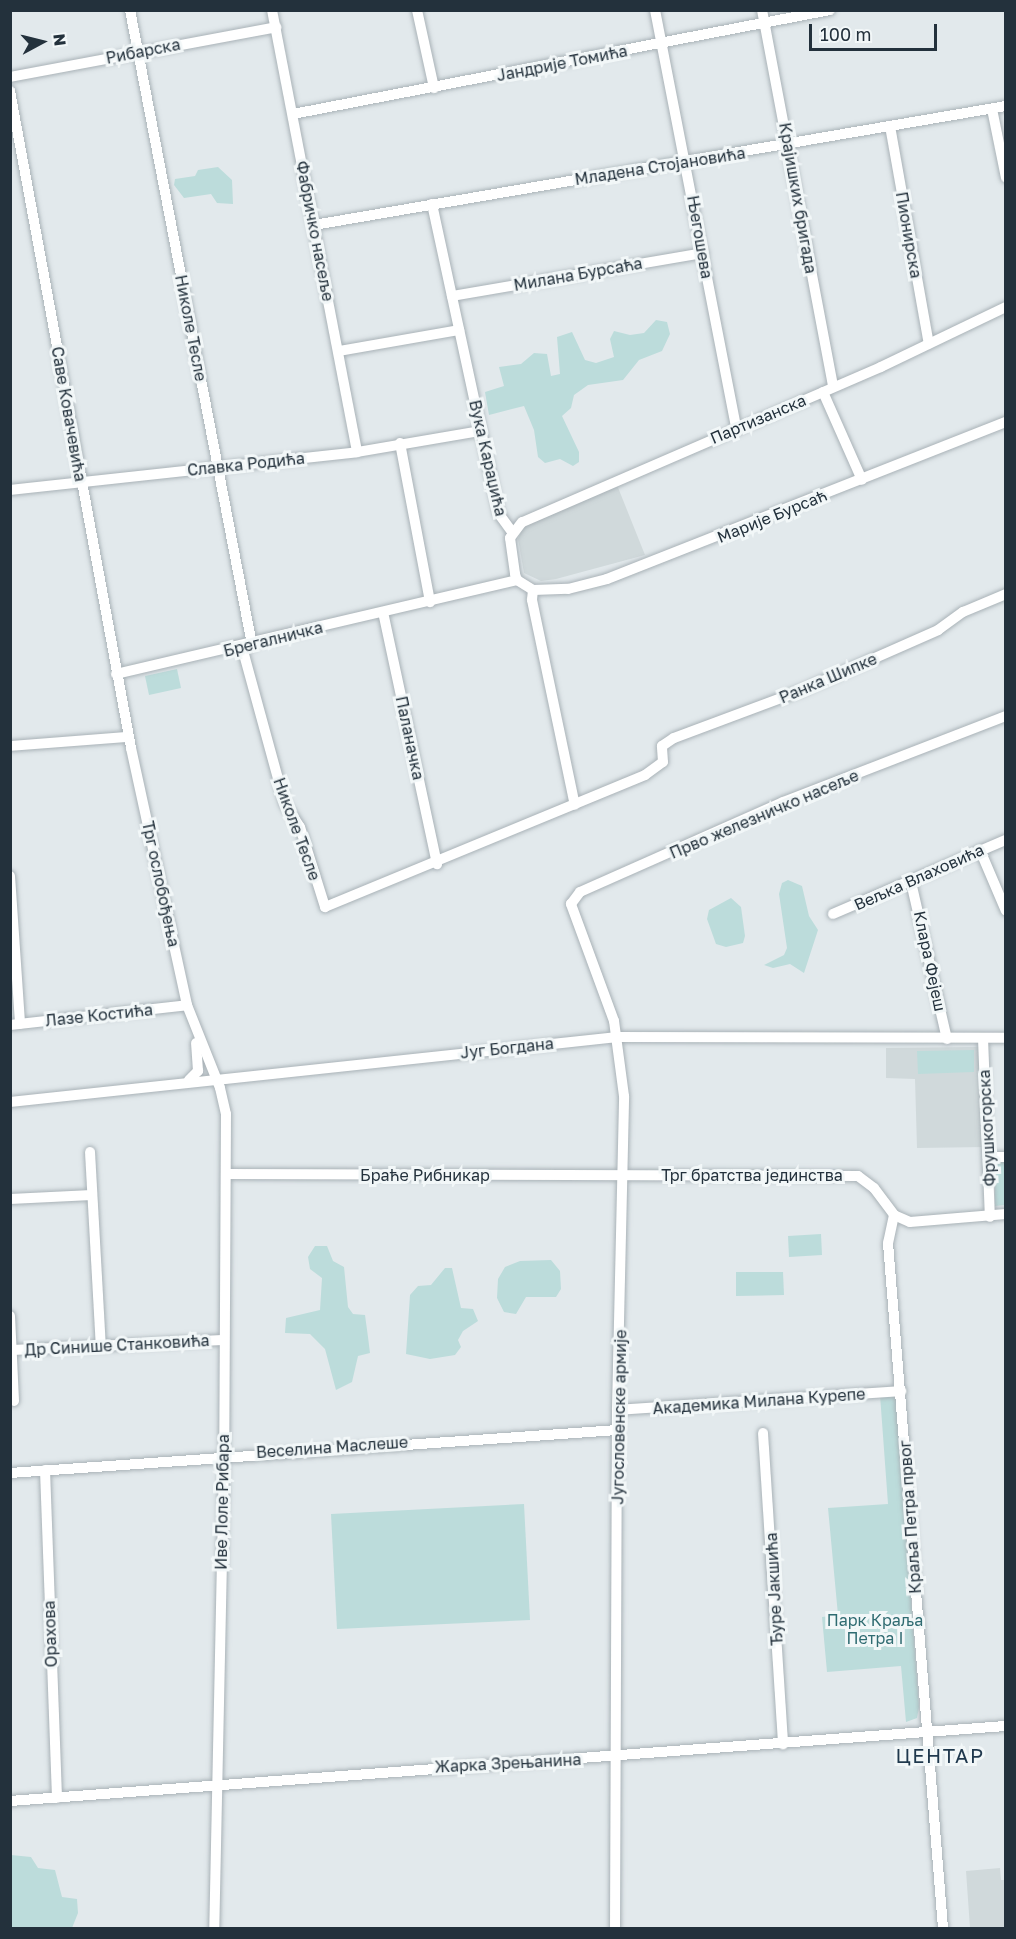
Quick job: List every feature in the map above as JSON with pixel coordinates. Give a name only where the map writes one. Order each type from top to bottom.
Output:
[{"type":"street","name":"Николе Тесле","points":[[130,10],[218,467],[247,646],[285,804],[300,827],[325,907],[437,864]]},
{"type":"street","name":"Фабричко насеље","points":[[272,10],[357,452]]},
{"type":"street","points":[[417,10],[434,88]]},
{"type":"street","name":"Његошева","points":[[656,10],[687,162],[736,428]]},
{"type":"street","name":"Крајишких бригада","points":[[762,10],[789,145],[828,389],[862,480]]},
{"type":"street","name":"Јандрије Томића","points":[[292,114],[830,10]]},
{"type":"street","name":"Рибарска","points":[[10,77],[276,27]]},
{"type":"street","name":"Саве Ковачевића","points":[[10,90],[129,737]]},
{"type":"street","name":"Младена Стојановића","points":[[314,225],[1005,106]]},
{"type":"street","points":[[992,109],[1005,178]]},
{"type":"street","name":"Пионирска","points":[[890,126],[929,344]]},
{"type":"street","name":"Вука Караџића","points":[[432,204],[499,514],[512,532],[509,544],[517,580]]},
{"type":"street","name":"Милана Бурсаћа","points":[[452,296],[703,253]]},
{"type":"street","name":"Партизанска","points":[[512,532],[522,522],[828,389],[1005,307]]},
{"type":"street","points":[[339,351],[459,330]]},
{"type":"street","name":"Марије Бурсаћ","points":[[533,590],[568,589],[646,567],[1005,422]]},
{"type":"street","name":"Славка Родића","points":[[10,490],[357,452],[480,430]]},
{"type":"street","points":[[400,443],[430,602]]},
{"type":"street","points":[[437,864],[575,805],[532,600],[533,590],[517,580]]},
{"type":"street","name":"Брегалничка","points":[[116,674],[247,646],[517,580]]},
{"type":"street","name":"Ранка Шипке","points":[[575,805],[654,771],[663,762],[662,747],[674,738],[800,691],[938,630],[963,612],[1005,594]]},
{"type":"street","name":"Паланачка","points":[[383,612],[437,864]]},
{"type":"street","name":"Прво железничко насеље","points":[[573,913],[571,904],[580,892],[783,802],[1005,716]]},
{"type":"street","points":[[10,746],[129,737]]},
{"type":"street","name":"Трг ослобођења","points":[[129,737],[187,1005],[195,1031],[216,1078]]},
{"type":"street","name":"Вељка Влаховића","points":[[833,914],[1005,840]]},
{"type":"street","points":[[980,850],[1005,911]]},
{"type":"street","points":[[10,876],[15,1024]]},
{"type":"street","name":"Клара Фејеш","points":[[911,882],[947,1039]]},
{"type":"street","name":"Југословенске армије","points":[[573,913],[591,950],[618,1037],[624,1096],[617,1410],[615,1929]]},
{"type":"street","name":"Лазе Костића","points":[[15,1024],[187,1005]]},
{"type":"street","name":"Трг ослобођења","points":[[189,1080],[199,1064],[195,1031]]},
{"type":"street","name":"Југ Богдана","points":[[10,1102],[189,1080],[618,1037],[1005,1038]]},
{"type":"street","name":"Фрушкогорска","points":[[983,1038],[990,1217]]},
{"type":"street","name":"Иве Лоле Рибара","points":[[214,1929],[224,1456],[223,1340],[226,1174],[226,1114],[216,1078]]},
{"type":"street","points":[[90,1152],[101,1346]]},
{"type":"street","points":[[989,1157],[1005,1157]]},
{"type":"street","name":"Браће Рибникар","points":[[226,1174],[623,1175]]},
{"type":"street","name":"Трг братства јединства","points":[[623,1175],[858,1176],[874,1188],[894,1215]]},
{"type":"street","points":[[10,1199],[92,1195]]},
{"type":"street","points":[[894,1215],[910,1222],[1005,1214]]},
{"type":"street","name":"Краља Петра првог","points":[[894,1215],[888,1243],[943,1929]]},
{"type":"street","points":[[10,1316],[14,1401]]},
{"type":"street","name":"Др Синише Станковића","points":[[12,1350],[223,1340]]},
{"type":"street","name":"Академика Милана Курепе","points":[[617,1410],[900,1391]]},
{"type":"street","name":"Веселина Маслеше","points":[[10,1473],[224,1456],[617,1430]]},
{"type":"street","name":"Ђуре Јакшића","points":[[763,1433],[783,1744]]},
{"type":"street","name":"Орахова","points":[[45,1470],[57,1797]]},
{"type":"street","name":"Жарка Зрењанина","points":[[10,1801],[1005,1726]]},
{"type":"shaded area","points":[[617,485],[645,555],[556,579],[541,581],[524,573],[518,539],[523,527]]},
{"type":"shaded area","points":[[980,1047],[985,1147],[917,1148],[915,1079],[886,1078],[886,1048]]},
{"type":"shaded area","points":[[1000,1868],[1001,1880],[1005,1880],[1005,1928],[970,1928],[966,1871]]},
{"type":"green space","points":[[218,167],[232,180],[233,204],[217,203],[211,194],[184,198],[174,185],[175,179],[195,176],[198,170]]},
{"type":"green space","points":[[656,320],[667,322],[670,334],[662,351],[639,360],[623,380],[588,385],[574,395],[571,408],[562,416],[579,452],[579,462],[573,466],[560,459],[545,463],[538,457],[534,430],[524,406],[489,415],[485,392],[504,386],[499,367],[521,364],[534,353],[547,354],[551,376],[560,374],[557,337],[572,332],[585,360],[596,363],[614,357],[610,339],[614,331],[630,335],[644,333]]},
{"type":"green space","points":[[177,669],[181,688],[149,695],[145,676]]},
{"type":"green space","points":[[788,880],[802,886],[809,916],[818,930],[804,973],[790,964],[773,968],[764,965],[784,955],[787,948],[779,894],[782,883]]},
{"type":"green space","points":[[731,898],[741,907],[745,936],[743,943],[726,947],[716,944],[707,919],[709,910]]},
{"type":"green space","points":[[974,1050],[974,1072],[918,1074],[917,1051]]},
{"type":"green space","points":[[995,1161],[1005,1161],[1005,1205],[995,1206]]},
{"type":"green space","points":[[821,1234],[822,1255],[789,1257],[788,1236]]},
{"type":"green space","points":[[315,1246],[327,1246],[333,1261],[344,1267],[348,1307],[353,1314],[365,1315],[370,1353],[358,1356],[352,1382],[336,1390],[325,1349],[310,1334],[285,1333],[286,1318],[320,1310],[322,1278],[310,1269],[308,1257]]},
{"type":"green space","points":[[551,1260],[560,1271],[561,1289],[556,1297],[526,1297],[516,1314],[504,1312],[497,1298],[498,1279],[505,1267],[520,1261]]},
{"type":"green space","points":[[445,1268],[452,1268],[461,1308],[473,1309],[478,1321],[463,1331],[458,1340],[461,1347],[455,1355],[430,1359],[406,1354],[410,1295],[418,1286],[431,1285]]},
{"type":"green space","points":[[736,1272],[783,1272],[784,1295],[736,1296]]},
{"type":"green space","name":"Парк Краља Петра I","points":[[880,1395],[896,1395],[919,1707],[917,1718],[906,1722],[901,1666],[827,1672],[822,1617],[838,1615],[828,1508],[888,1504]]},
{"type":"green space","points":[[524,1504],[530,1620],[337,1629],[331,1514]]},
{"type":"green space","points":[[11,1855],[31,1857],[38,1868],[55,1870],[62,1897],[77,1899],[78,1913],[72,1928],[11,1928]]},
{"type":"district","name":"ЦЕНТАР","points":[[940,1755]]}]
